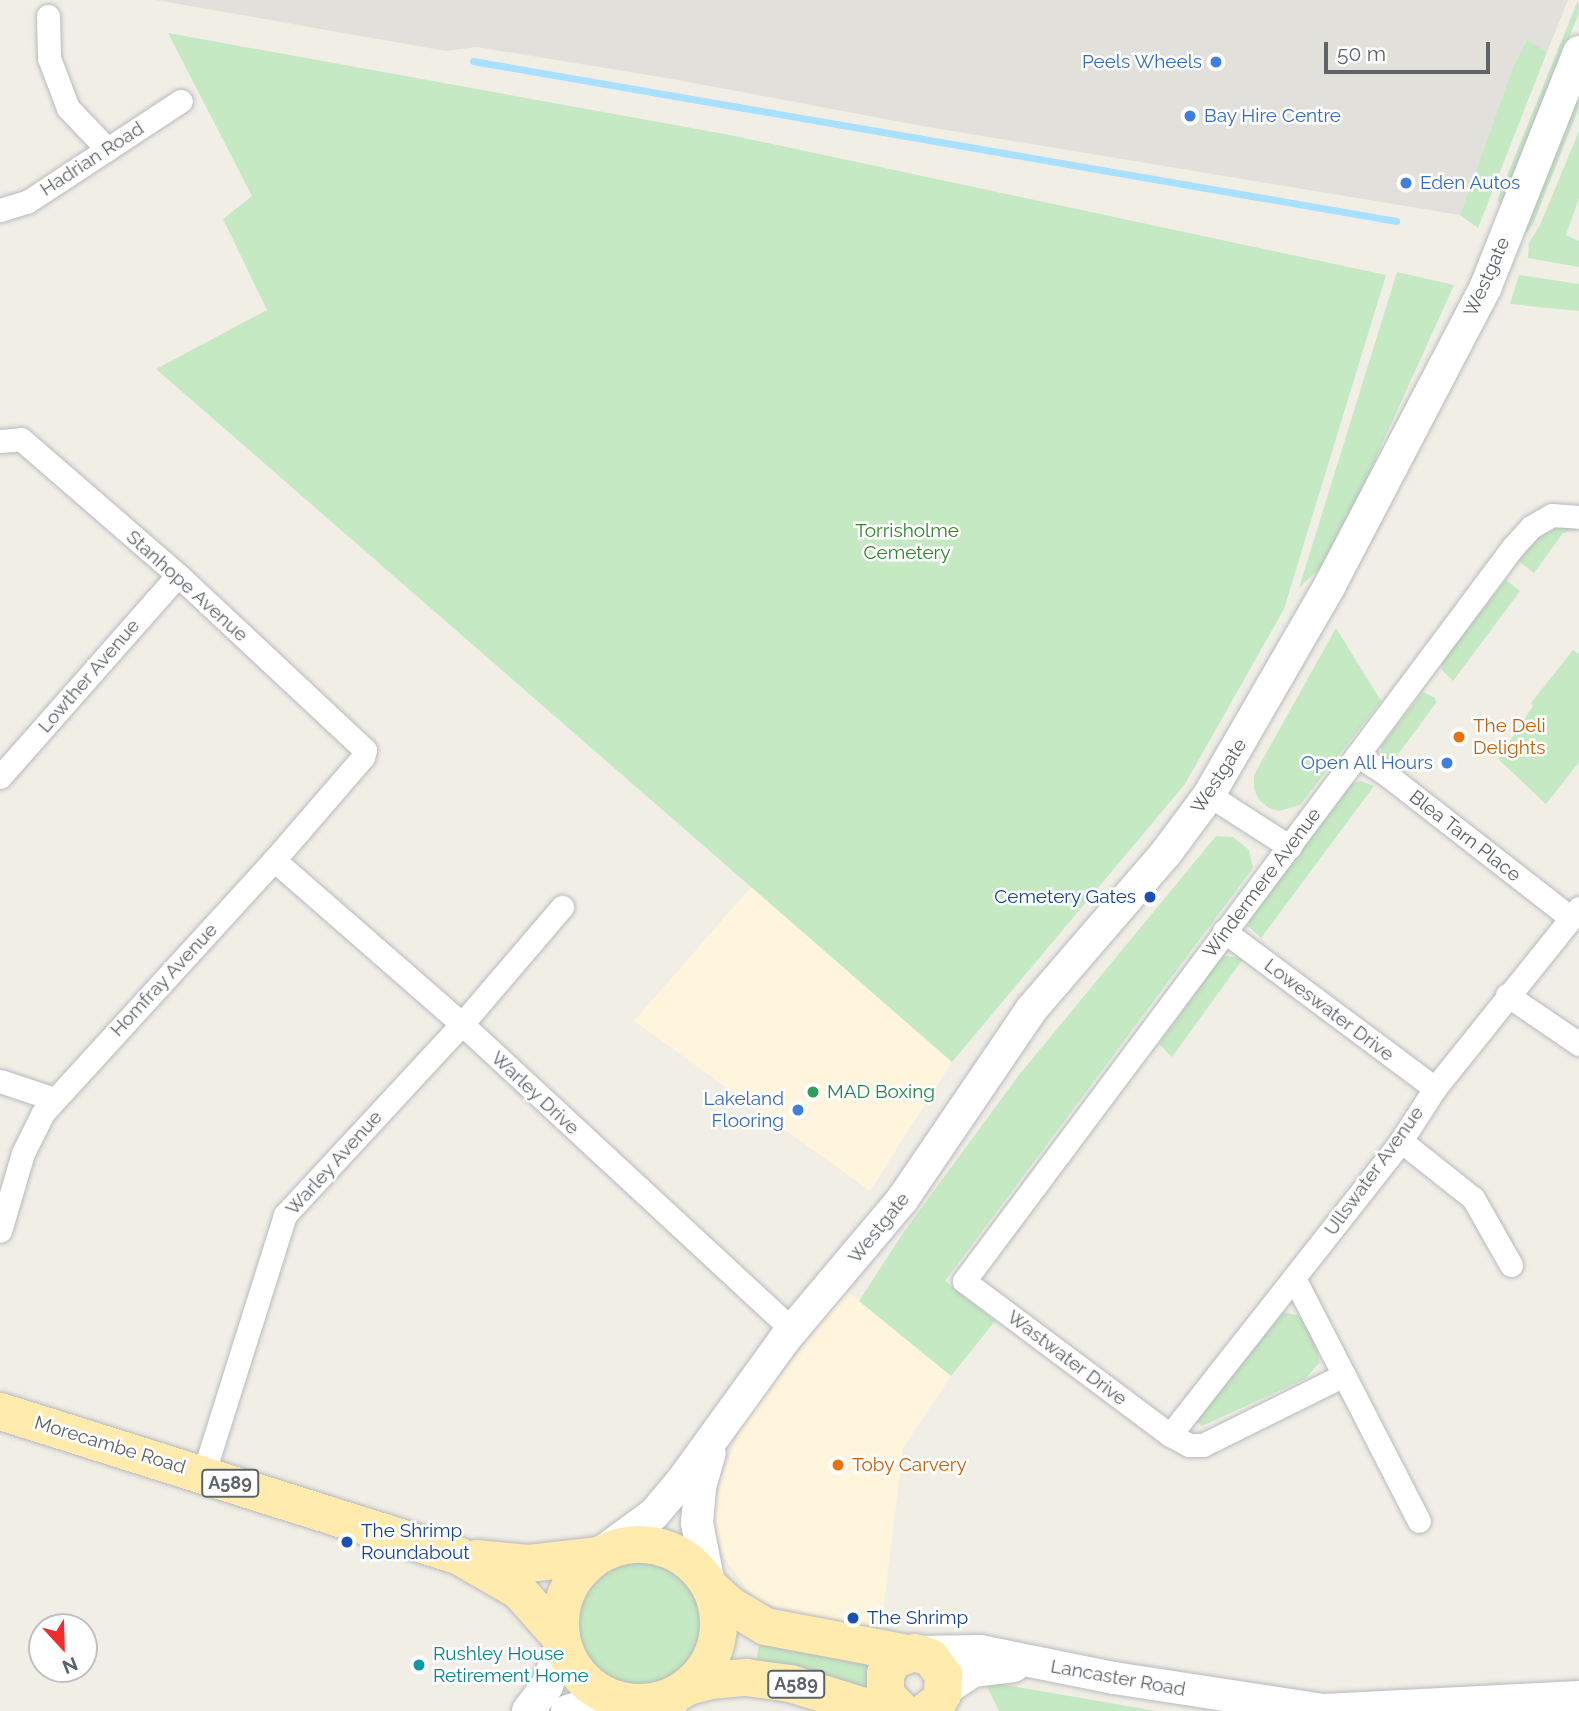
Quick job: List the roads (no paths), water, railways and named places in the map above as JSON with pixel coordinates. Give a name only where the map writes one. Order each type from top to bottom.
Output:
[{"type":"main road","name":"Morecambe Road","points":[[0,1411],[459,1556],[528,1563],[599,1554]]},
{"type":"main road","name":"A589","points":[[599,1554],[629,1544],[653,1545],[677,1553],[697,1567],[710,1586]]},
{"type":"main road","points":[[561,1639],[561,1609],[567,1588],[580,1570],[599,1554]]},
{"type":"main road","name":"Morecambe Road","points":[[459,1556],[518,1590],[535,1606],[561,1639]]},
{"type":"main road","points":[[678,1696],[703,1671],[713,1653],[718,1633],[718,1610],[710,1586]]},
{"type":"main road","name":"Lancaster Road","points":[[710,1586],[730,1605],[765,1626],[911,1653]]},
{"type":"main road","name":"A589","points":[[561,1639],[569,1661],[581,1678],[616,1702],[654,1701],[678,1696],[710,1680],[758,1679],[790,1683],[867,1707],[901,1711]]},
{"type":"main road","name":"A589","points":[[901,1711],[885,1694],[883,1680],[888,1665],[911,1653],[935,1661],[943,1674],[939,1702]]},
{"type":"street","points":[[48,16],[49,58],[68,108],[107,149]]},
{"type":"street","name":"Westgate","points":[[599,1554],[654,1514],[682,1481],[726,1416],[793,1330],[902,1200],[1031,1010],[1166,853],[1209,795],[1330,585],[1486,286],[1579,52]]},
{"type":"street","name":"Hadrian Road","points":[[0,210],[27,202],[181,101]]},
{"type":"street","name":"Stanhope Avenue","points":[[0,441],[21,439],[178,575],[365,750]]},
{"type":"street","name":"Windermere Avenue","points":[[964,1281],[1513,547],[1531,527],[1552,515],[1579,517]]},
{"type":"street","name":"Lowther Avenue","points":[[0,777],[178,575]]},
{"type":"street","name":"Homfray Avenue","points":[[0,1231],[23,1153],[34,1126],[54,1099],[274,860],[363,757],[365,750]]},
{"type":"street","name":"Blea Tarn Place","points":[[1357,755],[1575,913]]},
{"type":"street","points":[[1209,795],[1290,847]]},
{"type":"street","name":"Warley Drive","points":[[274,860],[461,1024],[793,1330]]},
{"type":"street","name":"Warley Avenue","points":[[203,1475],[285,1215],[461,1024],[562,907]]},
{"type":"street","name":"Ullswater Avenue","points":[[1170,1435],[1401,1141],[1434,1088],[1575,913]]},
{"type":"street","name":"Loweswater Drive","points":[[1224,931],[1434,1088]]},
{"type":"street","points":[[1507,995],[1579,1044]]},
{"type":"street","points":[[0,1081],[54,1099]]},
{"type":"street","points":[[1401,1141],[1473,1198],[1511,1265]]},
{"type":"street","points":[[1294,1278],[1419,1521]]},
{"type":"street","name":"Wastwater Drive","points":[[964,1281],[1170,1435],[1189,1446],[1203,1445],[1344,1376]]},
{"type":"street","name":"Westgate","points":[[710,1586],[700,1548],[697,1511],[705,1465],[726,1416]]},
{"type":"street","points":[[528,1711],[547,1686],[561,1639]]},
{"type":"street","name":"Lancaster Road","points":[[911,1653],[967,1649],[1033,1664],[1324,1710],[1392,1709],[1579,1697]]},
{"type":"street","name":"Lancaster Road","points":[[939,1702],[973,1671],[1033,1664]]},
{"type":"street","points":[[567,1711],[616,1702]]},
{"type":"waterway","points":[[473,61],[1396,221]]},
{"type":"place","name":"Peels Wheels","points":[[1216,62]]},
{"type":"place","name":"Bay Hire Centre","points":[[1190,116]]},
{"type":"place","name":"Eden Autos","points":[[1406,183]]},
{"type":"place","name":"The Deli Delights","points":[[1459,737]]},
{"type":"place","name":"Open All Hours","points":[[1447,763]]},
{"type":"place","name":"Cemetery Gates","points":[[1150,897]]},
{"type":"place","name":"MAD Boxing","points":[[813,1092]]},
{"type":"place","name":"Lakeland Flooring","points":[[798,1110]]},
{"type":"place","name":"Toby Carvery","points":[[838,1465]]},
{"type":"place","name":"The Shrimp Roundabout","points":[[347,1542]]},
{"type":"place","name":"The Shrimp","points":[[853,1618]]},
{"type":"place","name":"Rushley House Retirement Home","points":[[419,1665]]},
{"type":"park label","name":"Torrisholme Cemetery","points":[[907,542]]}]
